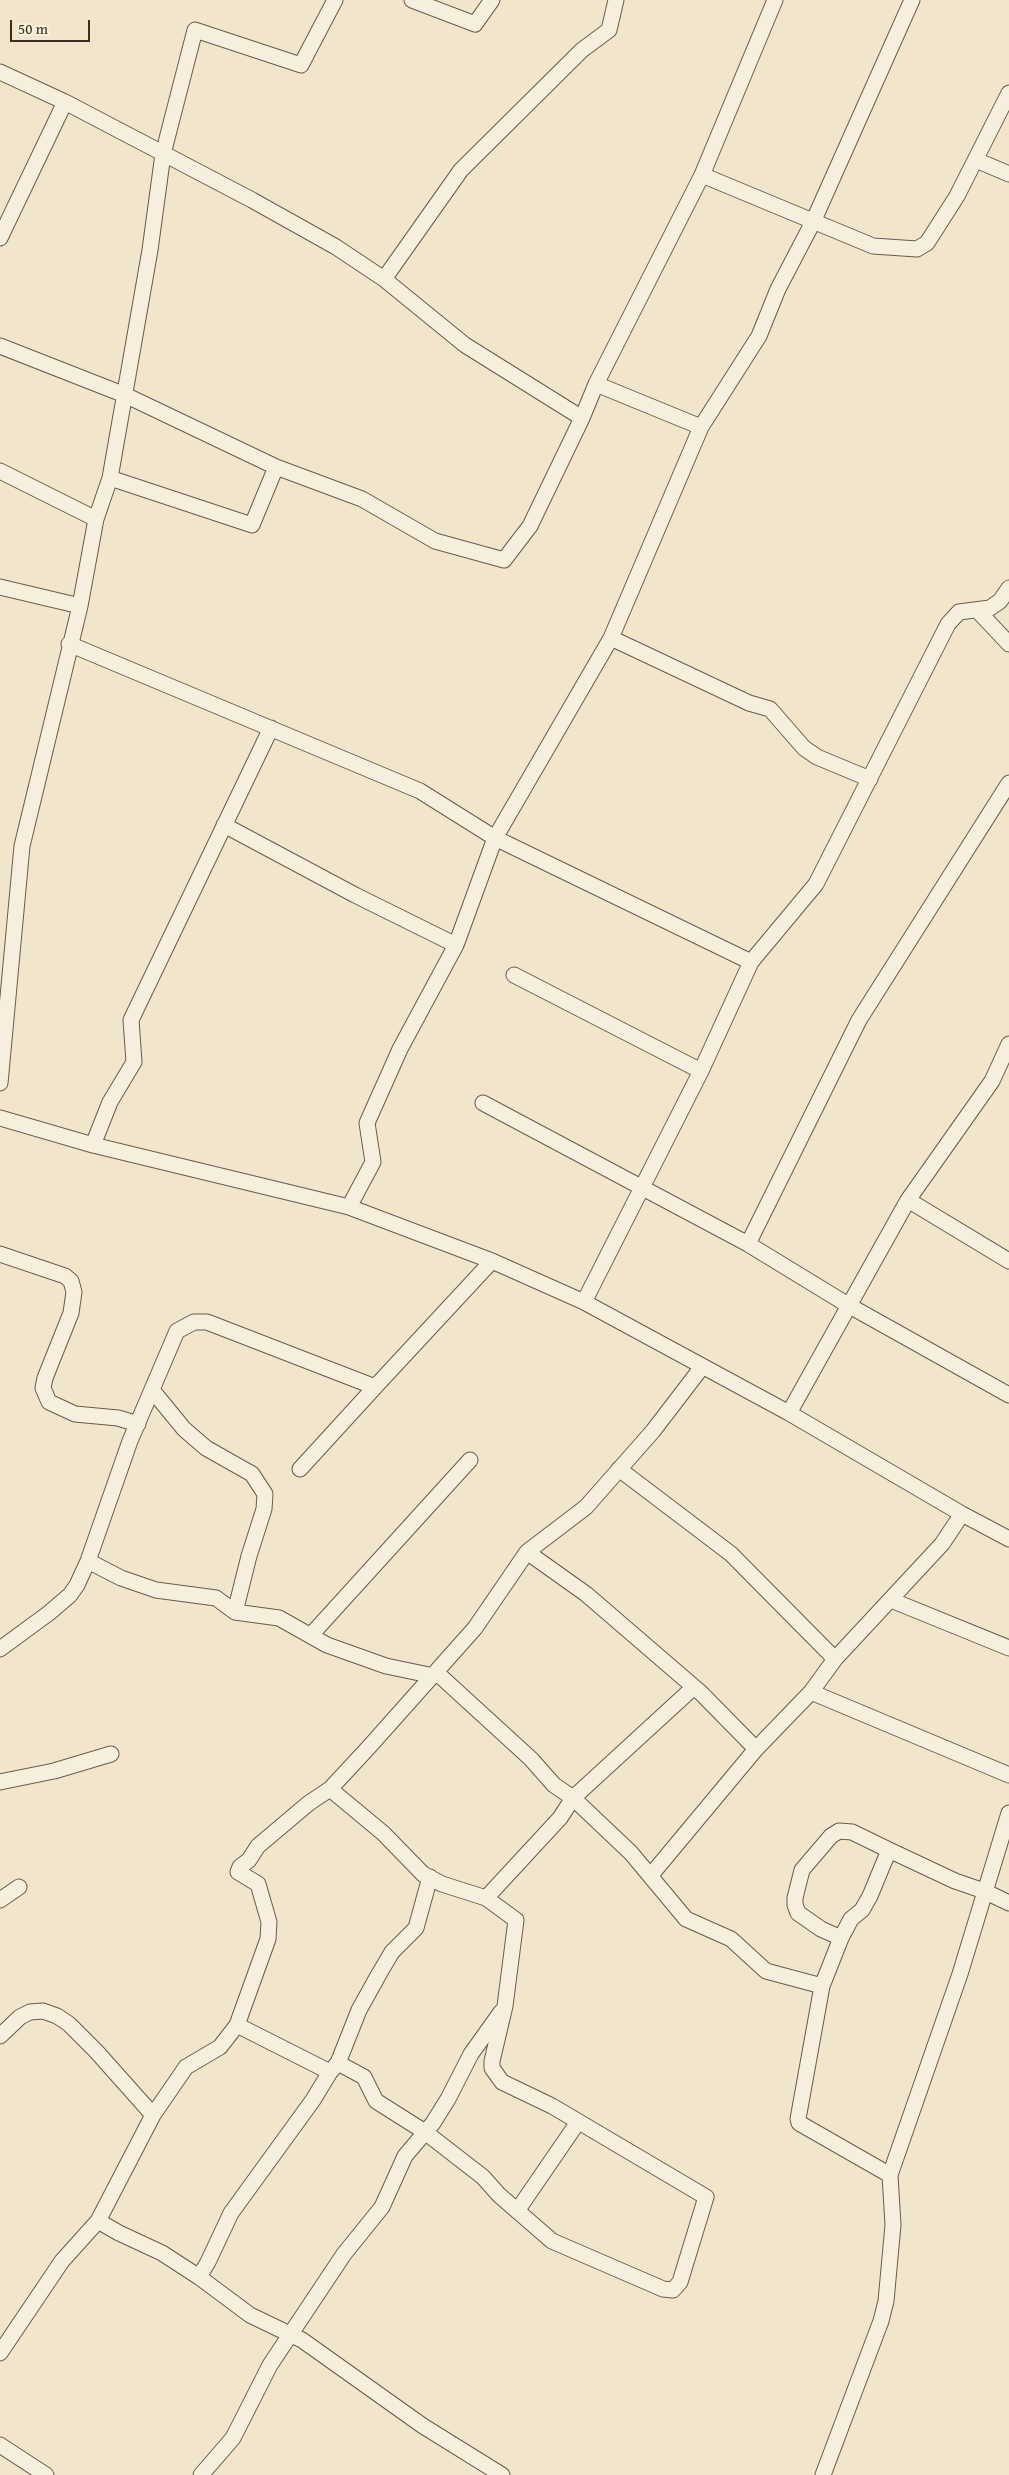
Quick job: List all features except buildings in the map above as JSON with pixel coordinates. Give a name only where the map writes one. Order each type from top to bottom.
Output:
[{"type":"street","points":[[0,1083],[22,846],[69,644],[80,606],[96,519],[110,478],[150,250],[163,154],[195,30],[301,65],[336,0]]},
{"type":"street","points":[[412,0],[475,24],[492,0]]},
{"type":"street","points":[[384,279],[461,170],[582,50],[609,30],[616,0]]},
{"type":"street","points":[[0,346],[125,395],[276,468],[362,499],[435,541],[504,560],[530,526],[582,418],[596,384],[702,175],[775,0]]},
{"type":"street","points":[[349,1207],[373,1162],[367,1123],[400,1049],[456,945],[495,838],[611,638],[701,427],[759,336],[778,289],[813,222],[912,0]]},
{"type":"street","points":[[0,72],[65,102],[252,200],[336,247],[384,279],[464,345],[582,418]]},
{"type":"street","points":[[702,175],[873,246],[917,249],[927,242],[957,196],[1009,94]]},
{"type":"street","points":[[0,238],[65,102]]},
{"type":"street","points":[[976,160],[1009,174]]},
{"type":"street","points":[[596,384],[701,427]]},
{"type":"street","points":[[110,478],[252,524],[276,468]]},
{"type":"street","points":[[0,472],[96,519]]},
{"type":"street","points":[[0,587],[80,606]]},
{"type":"street","points":[[584,1302],[701,1071],[751,962],[816,884],[948,624],[959,612],[990,608],[1000,601],[1009,588]]},
{"type":"street","points":[[978,611],[1009,644]]},
{"type":"street","points":[[611,638],[749,703],[770,709],[804,748],[817,757],[870,780]]},
{"type":"street","points":[[69,644],[420,791],[495,838],[751,962]]},
{"type":"street","points":[[93,1145],[110,1102],[134,1062],[131,1020],[270,728]]},
{"type":"street","points":[[748,1244],[859,1020],[1009,783]]},
{"type":"street","points":[[224,825],[355,895],[456,945]]},
{"type":"street","points":[[514,975],[701,1071]]},
{"type":"street","points":[[789,1413],[908,1200],[992,1081],[1009,1044]]},
{"type":"street","points":[[483,1102],[642,1185],[748,1244],[848,1305],[1009,1395]]},
{"type":"street","points":[[0,1118],[93,1145],[349,1207],[492,1262],[584,1302],[789,1413],[962,1514],[1009,1539]]},
{"type":"street","points":[[908,1200],[1009,1261]]},
{"type":"street","points":[[0,1254],[65,1276],[71,1281],[74,1292],[70,1313],[45,1378],[43,1388],[49,1402],[75,1414],[118,1418],[138,1424]]},
{"type":"street","points":[[300,1469],[492,1262]]},
{"type":"street","points":[[0,1649],[70,1595],[88,1561],[138,1424],[177,1331],[194,1322],[207,1322],[375,1387]]},
{"type":"street","points":[[0,2353],[62,2261],[98,2221],[153,2115],[186,2067],[220,2048],[237,2025],[268,1939],[269,1922],[258,1884],[238,1872],[258,1846],[309,1802],[330,1789],[475,1628],[527,1552],[586,1507],[653,1431],[702,1367]]},
{"type":"street","points":[[152,1390],[184,1429],[206,1448],[252,1474],[265,1494],[264,1509],[249,1556],[235,1612]]},
{"type":"street","points":[[311,1636],[470,1460]]},
{"type":"street","points":[[619,1469],[731,1554],[835,1659]]},
{"type":"street","points":[[651,1875],[756,1750],[811,1692],[835,1659],[942,1544],[962,1514]]},
{"type":"street","points":[[527,1552],[586,1594],[694,1687],[756,1750]]},
{"type":"street","points":[[88,1561],[121,1578],[156,1590],[216,1598],[235,1612],[279,1618],[327,1645],[386,1666],[435,1674],[531,1759],[554,1785],[573,1798],[651,1875],[686,1919],[731,1939],[766,1971],[822,1986]]},
{"type":"street","points":[[891,1600],[1009,1648]]},
{"type":"street","points":[[486,1898],[560,1818],[573,1798],[694,1687]]},
{"type":"street","points":[[811,1692],[1009,1775]]},
{"type":"street","points":[[0,1782],[54,1771],[111,1754]]},
{"type":"street","points":[[237,2025],[334,2067],[364,2077],[374,2098],[381,2105],[425,2132],[483,2177],[517,2211],[552,2241],[663,2289],[673,2290],[680,2282],[706,2197],[578,2122],[502,2082],[496,2075],[492,2061],[505,2006],[516,1920],[486,1898],[442,1884],[430,1877],[408,1859],[383,1833],[330,1789]]},
{"type":"street","points":[[823,2475],[881,2321],[886,2301],[893,2225],[890,2175],[960,1974],[1009,1813]]},
{"type":"street","points":[[841,1938],[821,1929],[798,1913],[794,1905],[802,1870],[832,1836],[839,1831],[852,1832],[955,1881],[984,1890],[1009,1903]]},
{"type":"street","points":[[889,1850],[870,1896],[862,1910],[850,1919],[822,1986],[798,2119],[799,2123],[890,2175]]},
{"type":"street","points":[[199,2277],[231,2213],[313,2100],[334,2067],[358,2010],[392,1952],[416,1928],[430,1877]]},
{"type":"street","points":[[0,1900],[20,1887]]},
{"type":"street","points":[[201,2475],[233,2438],[270,2365],[289,2334],[344,2254],[382,2207],[405,2156],[425,2132],[448,2099],[471,2054],[505,2006]]},
{"type":"street","points":[[0,2036],[20,2017],[30,2012],[43,2011],[57,2016],[69,2024],[96,2051],[153,2115]]},
{"type":"street","points":[[517,2211],[578,2122]]},
{"type":"street","points":[[98,2221],[162,2253],[199,2277],[250,2315],[289,2334],[344,2368],[422,2426],[502,2475]]},
{"type":"street","points":[[0,2445],[46,2475]]}]
